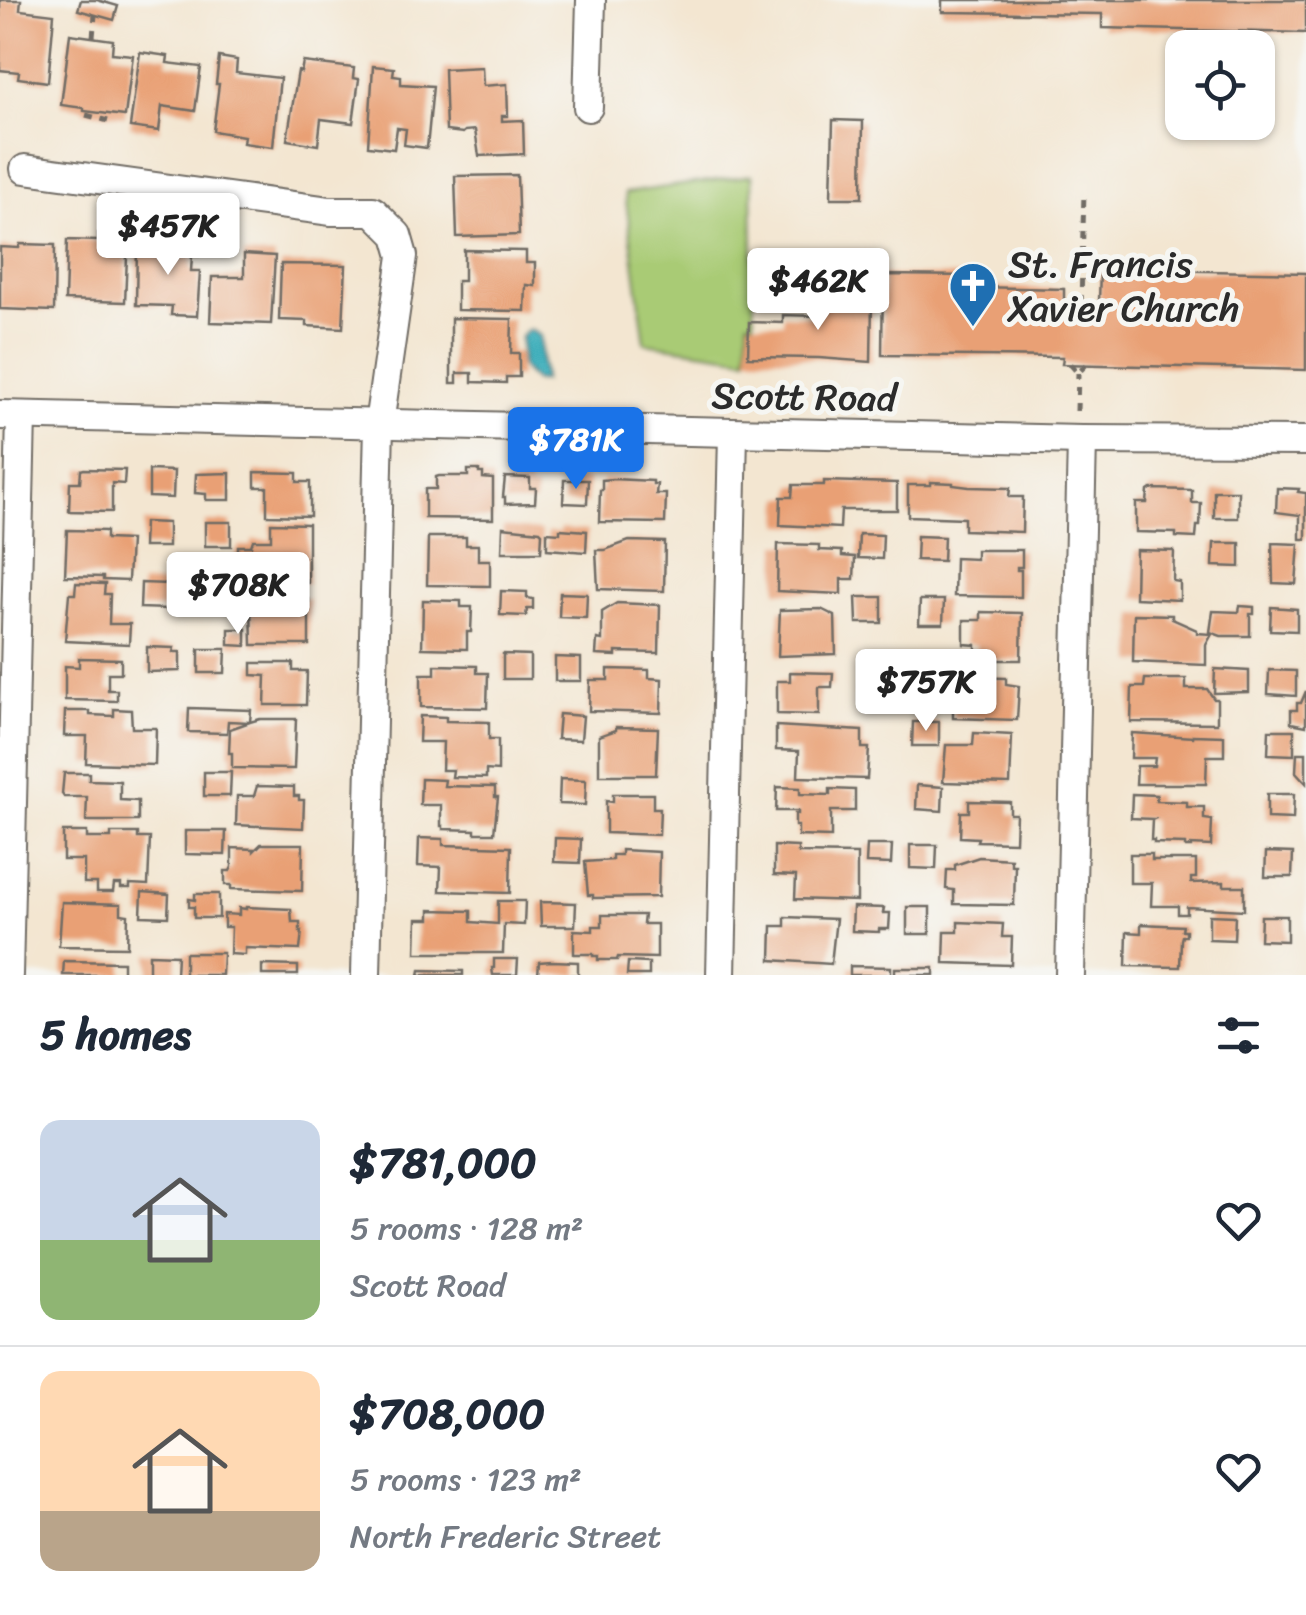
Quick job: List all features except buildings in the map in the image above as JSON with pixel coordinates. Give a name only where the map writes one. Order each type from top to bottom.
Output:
[{"type":"street","points":[[588,107],[591,0]]},
{"type":"street","points":[[25,168],[330,211],[373,211],[397,236],[403,256],[379,424],[366,975]]},
{"type":"street","points":[[8,975],[10,416]]},
{"type":"street","name":"Scott Road","points":[[10,416],[1082,440],[1306,441]]},
{"type":"street","points":[[722,975],[733,433]]},
{"type":"street","points":[[1070,975],[1082,440]]},
{"type":"path","points":[[93,37],[95,14]]},
{"type":"path","points":[[86,114],[108,120]]},
{"type":"path","points":[[1080,303],[1084,192]]},
{"type":"path","points":[[1070,364],[1078,373],[1077,411]]},
{"type":"path","points":[[1078,373],[1087,364]]},
{"type":"green space","points":[[752,175],[754,321],[748,321],[747,358],[645,343],[625,193]]},
{"type":"water","points":[[531,330],[540,336],[543,381],[534,381],[521,367],[521,337]]},
{"type":"place","name":"St. Francis Xavier Church","points":[[973,328]]}]
